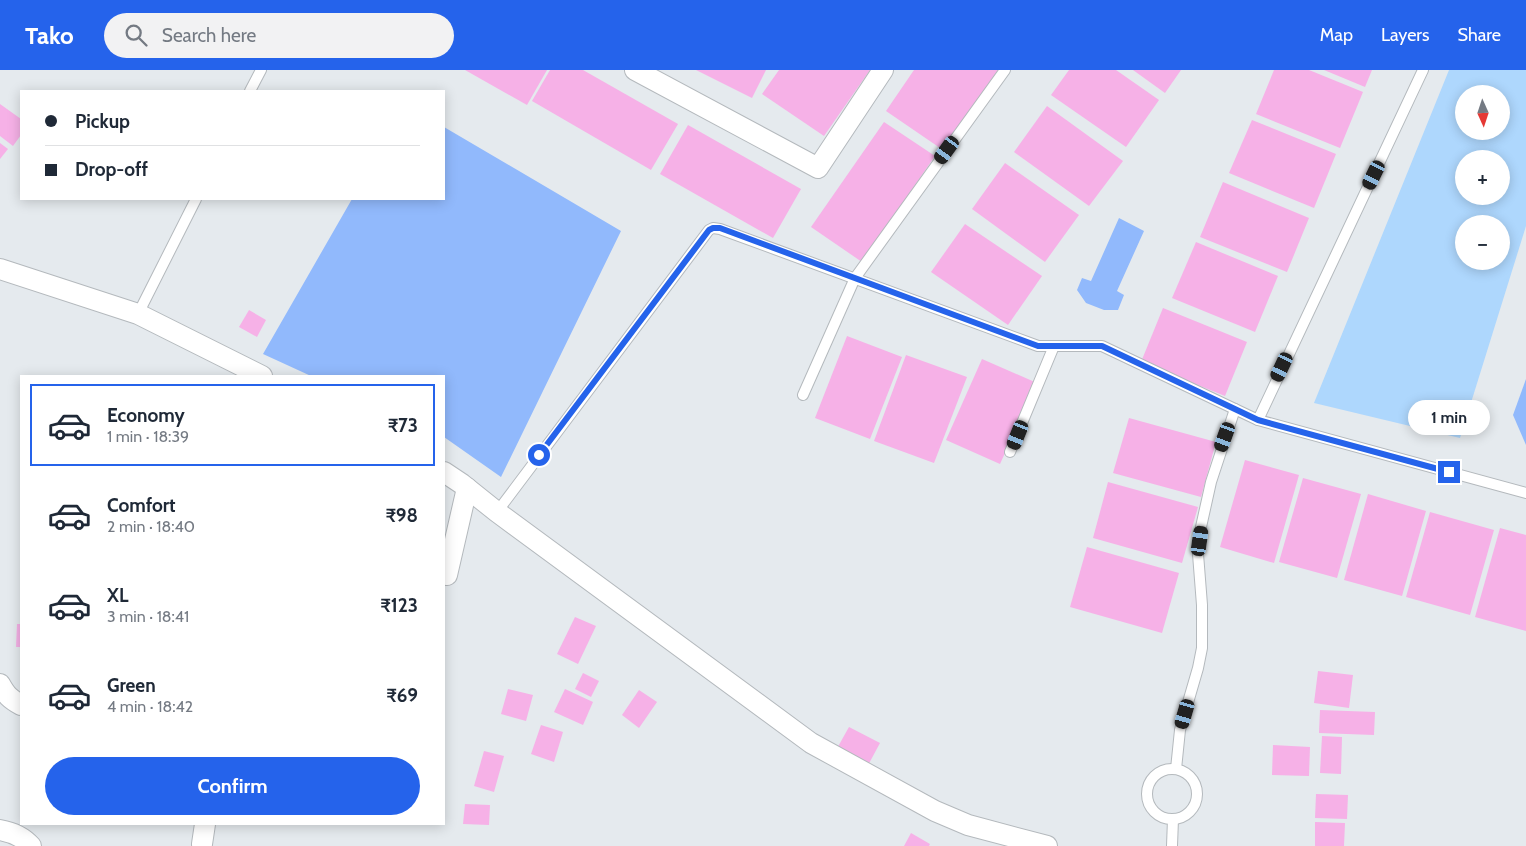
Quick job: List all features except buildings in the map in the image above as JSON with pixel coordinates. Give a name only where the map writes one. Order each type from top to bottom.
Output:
[{"type":"street","points":[[635,70],[818,168],[883,70]]},
{"type":"street","points":[[0,269],[138,314],[260,375]]},
{"type":"street","points":[[445,473],[811,743],[934,811],[968,825],[1047,846]]},
{"type":"street","points":[[447,575],[467,488]]},
{"type":"street","points":[[0,684],[7,696],[20,704]]},
{"type":"street","points":[[202,844],[205,825]]},
{"type":"street","points":[[0,830],[11,832],[31,846]]},
{"type":"lane","points":[[251,90],[261,70]]},
{"type":"lane","points":[[803,395],[855,278],[1005,70]]},
{"type":"lane","points":[[1258,420],[1424,70]]},
{"type":"lane","points":[[138,314],[195,200]]},
{"type":"lane","points":[[497,512],[709,230],[713,228],[720,228],[1038,346],[1102,346],[1258,420],[1526,493]]},
{"type":"lane","points":[[1010,452],[1054,346]]},
{"type":"lane","points":[[1176,769],[1180,730],[1202,648],[1202,605],[1198,554],[1202,527],[1211,482],[1235,409]]},
{"type":"lane","points":[[1176,769],[1190,777],[1195,784],[1197,792],[1193,808],[1188,814],[1172,819],[1164,818],[1157,814],[1148,801],[1147,793],[1153,778],[1159,773],[1176,769]]},
{"type":"lane","points":[[1172,819],[1172,846]]},
{"type":"shaded area","points":[[1449,70],[1526,70],[1526,226],[1460,438],[1314,403]]},
{"type":"shaded area","points":[[445,128],[621,231],[501,477],[445,438],[445,375],[309,375],[263,354],[351,200],[445,200]]},
{"type":"shaded area","points":[[1119,218],[1144,231],[1117,291],[1124,295],[1118,310],[1104,310],[1086,303],[1077,290],[1082,278],[1091,281]]},
{"type":"shaded area","points":[[1526,379],[1526,445],[1513,415]]},
{"type":"route","points":[[539,455],[709,230],[720,228],[1038,346],[1102,346],[1258,420],[1449,472]]}]
